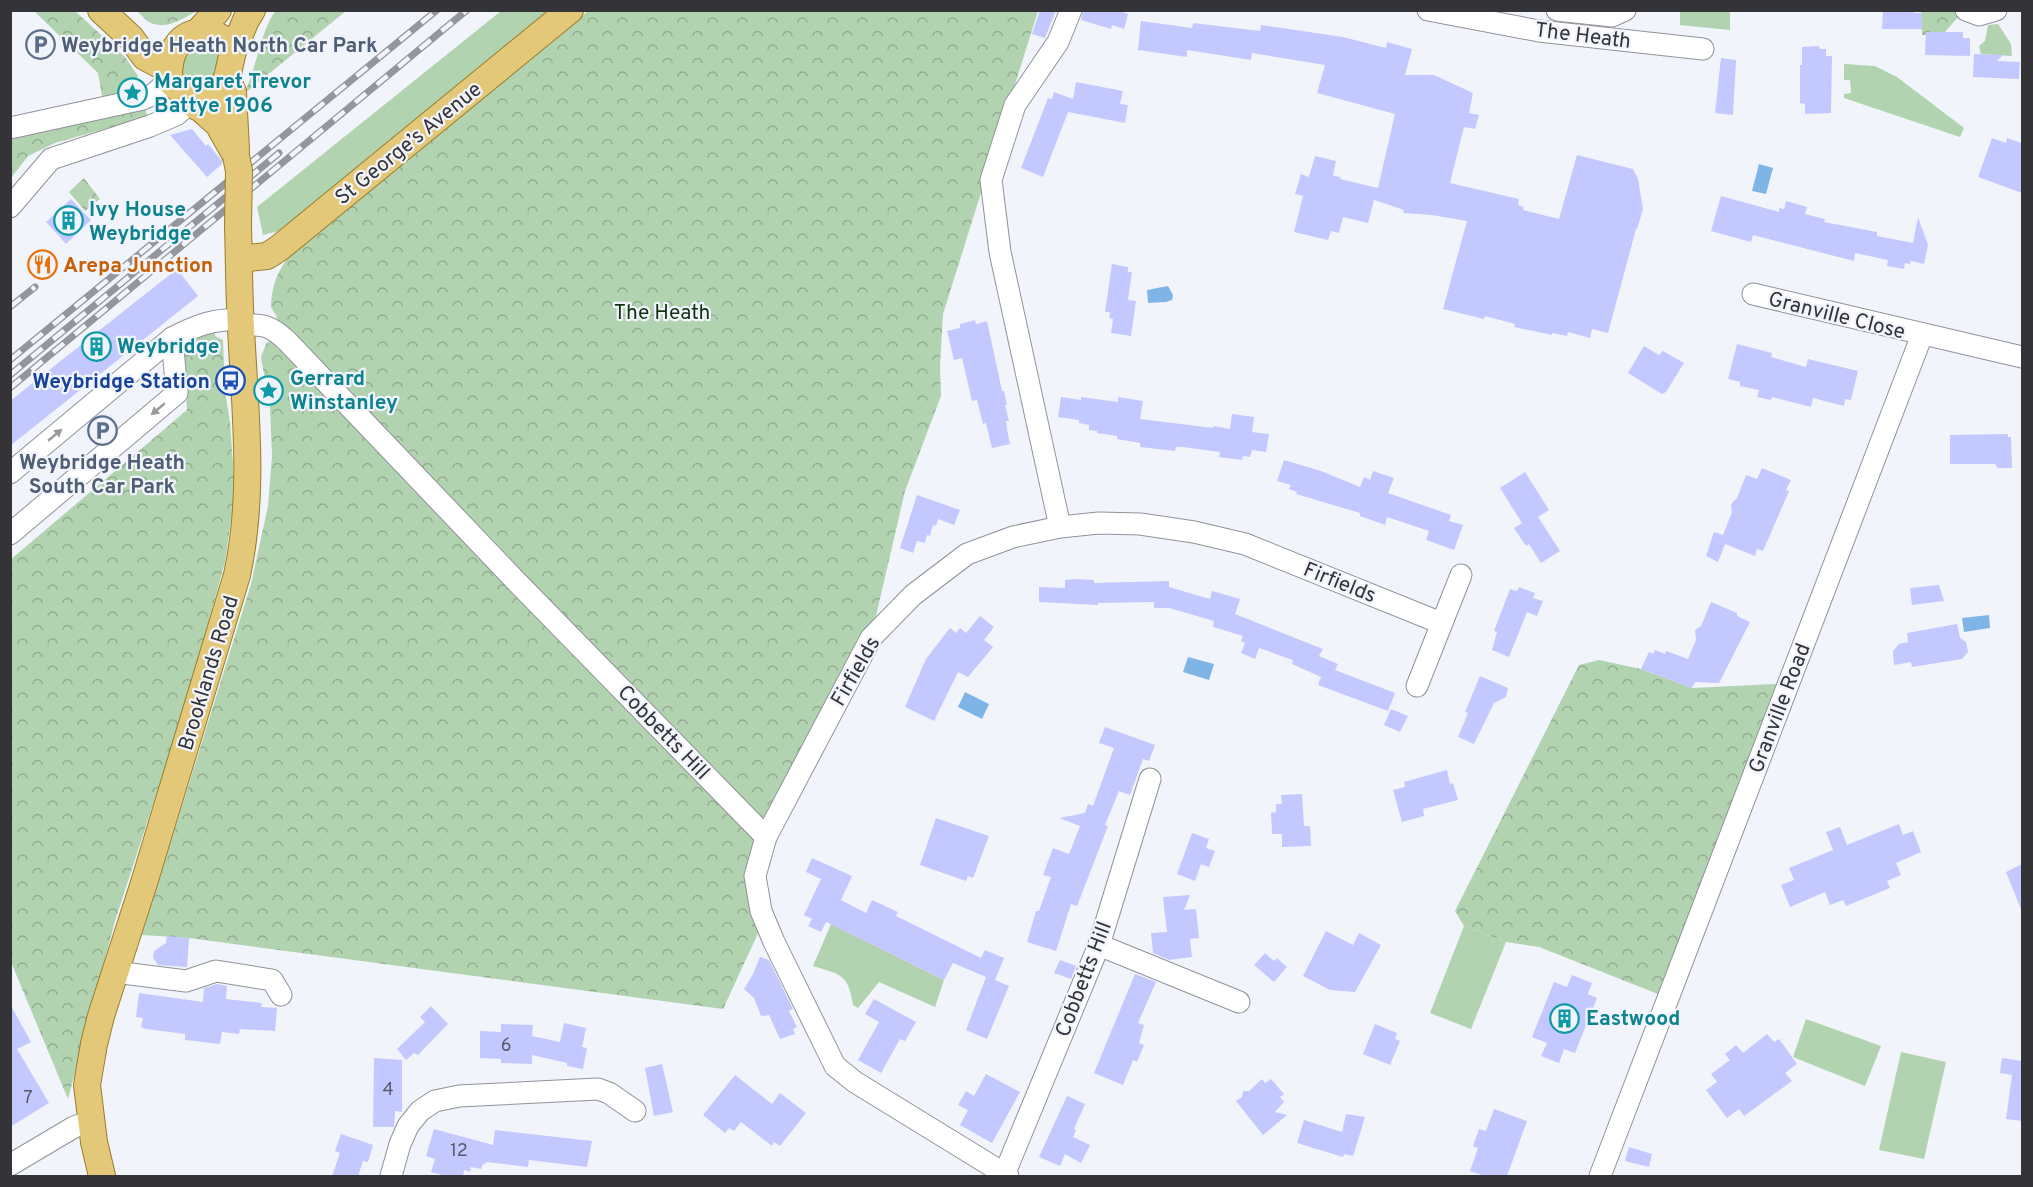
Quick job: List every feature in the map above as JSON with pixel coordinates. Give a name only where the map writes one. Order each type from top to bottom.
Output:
[{"type":"main road","points":[[101,10],[131,38],[145,57],[169,75],[194,104],[218,124],[236,156]]},
{"type":"main road","points":[[198,32],[218,10]]},
{"type":"main road","points":[[194,104],[220,90],[227,78],[233,51],[252,10]]},
{"type":"main road","name":"St George’s Avenue","points":[[239,259],[267,256],[278,249],[570,10]]},
{"type":"main road","points":[[169,75],[176,46],[189,34],[212,33],[228,42],[233,51]]},
{"type":"main road","points":[[131,38],[160,41],[176,46]]},
{"type":"main road","name":"Brooklands Road","points":[[102,1176],[87,1085],[101,1016],[144,883],[237,575],[246,525],[249,467],[240,322],[239,171],[236,156],[233,92],[227,78]]},
{"type":"street","points":[[1059,527],[1000,252],[991,180],[1015,105],[1058,42],[1071,10]]},
{"type":"street","name":"The Heath","points":[[1428,10],[1539,31],[1703,49]]},
{"type":"street","points":[[1557,10],[1612,16],[1625,10]]},
{"type":"street","points":[[1966,10],[1979,15],[1996,10]]},
{"type":"street","points":[[10,128],[143,99],[154,94],[169,75]]},
{"type":"street","points":[[10,207],[51,159],[150,126],[194,104]]},
{"type":"street","name":"Granville Close","points":[[1753,294],[1922,335]]},
{"type":"street","name":"Cobbetts Hill","points":[[10,473],[172,338],[199,324],[223,319],[265,325],[274,329],[766,837],[755,876],[761,911],[835,1066],[855,1082],[1006,1175],[1100,945],[1150,779]]},
{"type":"street","points":[[1922,335],[2022,357]]},
{"type":"street","name":"Granville Road","points":[[1600,1176],[1922,335]]},
{"type":"street","points":[[10,534],[177,393],[172,338]]},
{"type":"street","name":"Firfields","points":[[766,837],[871,638],[913,595],[967,554],[1013,537],[1059,527],[1098,523],[1140,524],[1194,532],[1245,544],[1441,623]]},
{"type":"street","points":[[1417,686],[1461,575]]},
{"type":"street","points":[[1100,945],[1239,1002]]},
{"type":"street","points":[[115,972],[186,981],[216,971],[272,980],[281,995]]},
{"type":"street","points":[[391,1176],[408,1126],[420,1111],[435,1101],[459,1096],[598,1089],[635,1111]]},
{"type":"street","points":[[10,1165],[74,1127],[91,1120]]},
{"type":"green space","points":[[34,11],[75,11],[125,57],[138,76],[135,88],[121,95],[102,96],[98,73]]},
{"type":"green space","points":[[136,11],[197,11],[175,22],[157,25],[147,21]]},
{"type":"green space","points":[[275,11],[346,11],[244,94],[265,31]]},
{"type":"green space","points":[[501,11],[555,11],[283,230],[263,235],[257,207]]},
{"type":"green space","name":"The Heath","points":[[588,11],[1038,11],[943,314],[941,396],[905,491],[876,616],[828,700],[765,821],[666,722],[276,318],[271,307],[276,279],[290,255],[302,241]]},
{"type":"green space","points":[[1680,11],[1730,11],[1730,30],[1680,25]]},
{"type":"green space","points":[[1921,11],[1960,11],[1958,17],[1945,32],[1922,35]]},
{"type":"green space","points":[[1998,24],[2011,44],[2012,56],[1981,54],[1979,46],[1985,41],[1988,25]]},
{"type":"green space","points":[[204,46],[218,53],[220,63],[208,90],[193,89],[182,79],[184,61],[192,50]]},
{"type":"green space","points":[[1844,64],[1875,66],[1897,77],[1964,128],[1960,137],[1844,98],[1844,94],[1851,93],[1850,80],[1844,80]]},
{"type":"green space","points":[[145,107],[147,115],[143,118],[55,143],[28,156],[11,178],[11,132]]},
{"type":"green space","points":[[84,178],[100,199],[85,211],[69,192]]},
{"type":"green space","points":[[215,330],[215,336],[223,340],[225,391],[230,422],[235,491],[225,562],[186,703],[115,921],[68,1099],[11,962],[10,560],[187,410],[183,344],[199,334]]},
{"type":"green space","points":[[267,342],[274,342],[762,839],[760,929],[723,1009],[189,938],[142,935],[251,584],[268,506],[272,455],[270,408],[261,357]]},
{"type":"green space","points":[[1599,660],[1641,669],[1692,688],[1795,683],[1668,998],[1539,947],[1506,942],[1464,926],[1455,911],[1579,665]]},
{"type":"green space","points":[[831,924],[944,980],[935,1007],[879,982],[858,1008],[853,1005],[849,987],[842,977],[813,966]]},
{"type":"green space","points":[[1464,926],[1506,942],[1471,1029],[1430,1013]]},
{"type":"green space","points":[[1806,1019],[1881,1046],[1865,1086],[1793,1057]]},
{"type":"green space","points":[[1901,1052],[1946,1062],[1924,1159],[1879,1150]]},
{"type":"water","points":[[1759,164],[1773,168],[1766,194],[1752,191]]},
{"type":"water","points":[[1168,286],[1173,295],[1172,300],[1148,303],[1147,290]]},
{"type":"water","points":[[1989,615],[1990,628],[1964,632],[1962,618]]},
{"type":"water","points":[[1188,657],[1214,664],[1209,680],[1183,672]]},
{"type":"water","points":[[965,692],[989,704],[982,719],[958,707]]},
{"type":"building","points":[[1040,10],[1056,10],[1045,38],[1032,34]]},
{"type":"building","points":[[1083,10],[1116,10],[1128,14],[1124,29],[1112,25],[1111,29],[1081,20]]},
{"type":"building","points":[[1883,10],[1914,10],[1914,13],[1922,13],[1922,29],[1882,29]]},
{"type":"building","points":[[1141,21],[1192,28],[1193,23],[1260,31],[1261,25],[1343,37],[1386,48],[1387,42],[1412,49],[1405,75],[1434,75],[1473,93],[1469,113],[1479,115],[1475,129],[1464,127],[1450,183],[1519,199],[1518,205],[1524,207],[1523,210],[1559,219],[1577,155],[1633,169],[1638,179],[1643,209],[1608,333],[1592,329],[1590,338],[1568,332],[1567,336],[1552,333],[1552,335],[1514,327],[1515,324],[1485,316],[1484,319],[1443,309],[1467,221],[1403,213],[1404,210],[1374,200],[1368,223],[1343,217],[1339,233],[1331,231],[1328,240],[1294,232],[1303,196],[1295,194],[1301,174],[1309,177],[1315,156],[1336,161],[1333,176],[1378,188],[1395,114],[1317,93],[1325,65],[1252,53],[1251,60],[1187,50],[1187,57],[1138,50]]},
{"type":"building","points":[[1926,32],[1963,32],[1963,38],[1970,38],[1970,56],[1925,55]]},
{"type":"building","points":[[1819,46],[1820,49],[1826,49],[1826,56],[1832,56],[1831,113],[1805,114],[1805,104],[1800,103],[1802,47]]},
{"type":"building","points":[[1974,54],[2003,55],[1997,61],[2020,62],[2019,79],[1973,77]]},
{"type":"building","points":[[1721,58],[1736,60],[1733,115],[1715,113]]},
{"type":"building","points":[[1076,82],[1123,91],[1120,104],[1128,105],[1125,123],[1068,112],[1043,177],[1021,168],[1048,98],[1052,99],[1054,92],[1073,99]]},
{"type":"building","points":[[192,129],[222,161],[222,164],[207,177],[170,135]]},
{"type":"building","points":[[1992,138],[2006,143],[2007,138],[2022,143],[2022,193],[1978,177]]},
{"type":"building","points":[[1721,196],[1779,212],[1779,208],[1784,209],[1786,201],[1807,207],[1805,214],[1825,219],[1824,222],[1877,232],[1877,236],[1913,243],[1918,217],[1928,245],[1924,264],[1911,261],[1910,264],[1905,263],[1904,269],[1887,266],[1888,260],[1855,253],[1854,261],[1753,235],[1751,242],[1711,231]]},
{"type":"building","name":"Ivy House Weybridge","points":[[71,199],[91,220],[66,244],[46,222]]},
{"type":"building","points":[[1112,264],[1128,267],[1128,272],[1132,272],[1128,300],[1136,301],[1131,336],[1111,333],[1113,319],[1109,318],[1110,312],[1105,312]]},
{"type":"building","name":"Weybridge","points":[[177,269],[198,296],[10,446],[10,401]]},
{"type":"building","points":[[975,320],[976,324],[987,321],[1007,405],[1005,405],[1009,421],[1006,421],[1010,444],[992,448],[977,400],[972,401],[962,358],[954,360],[947,331],[960,328],[960,324]]},
{"type":"building","points":[[1737,344],[1772,353],[1771,357],[1806,367],[1808,359],[1858,371],[1851,400],[1845,399],[1844,406],[1813,398],[1811,407],[1772,397],[1771,400],[1757,397],[1759,390],[1740,386],[1740,382],[1728,379]]},
{"type":"building","points":[[1644,346],[1659,355],[1663,351],[1684,363],[1666,392],[1662,394],[1628,373]]},
{"type":"building","points":[[1061,397],[1118,402],[1118,397],[1143,401],[1140,419],[1213,428],[1213,426],[1230,429],[1232,414],[1254,417],[1252,432],[1269,434],[1266,452],[1252,450],[1250,457],[1243,456],[1242,460],[1219,457],[1220,452],[1183,447],[1176,447],[1175,451],[1140,447],[1140,443],[1117,439],[1117,436],[1089,430],[1089,425],[1079,423],[1079,420],[1058,417]]},
{"type":"building","points":[[2008,434],[2008,437],[2011,437],[2012,468],[1998,468],[1995,464],[1950,464],[1950,435]]},
{"type":"building","points":[[1284,460],[1321,471],[1360,487],[1364,477],[1370,480],[1373,471],[1394,478],[1388,493],[1451,515],[1449,521],[1463,525],[1454,550],[1426,540],[1429,531],[1387,517],[1385,525],[1360,516],[1360,513],[1296,494],[1297,492],[1289,489],[1291,485],[1277,481]]},
{"type":"building","points":[[1762,468],[1791,480],[1786,490],[1789,491],[1763,551],[1757,549],[1755,556],[1725,544],[1718,562],[1706,556],[1714,532],[1723,535],[1732,512],[1731,504],[1737,498],[1746,475],[1757,479]]},
{"type":"building","points":[[1525,472],[1549,510],[1538,517],[1560,551],[1541,563],[1529,544],[1526,546],[1514,528],[1522,523],[1500,488]]},
{"type":"building","points":[[917,495],[960,510],[954,525],[938,519],[936,526],[933,525],[930,536],[927,535],[925,543],[917,541],[913,553],[900,548]]},
{"type":"building","points":[[1065,580],[1094,580],[1094,583],[1169,581],[1169,587],[1210,599],[1212,591],[1240,599],[1235,614],[1323,649],[1319,656],[1338,664],[1335,670],[1395,693],[1388,711],[1318,685],[1321,677],[1292,664],[1293,660],[1259,648],[1255,659],[1241,653],[1245,643],[1241,641],[1243,636],[1213,627],[1214,621],[1169,608],[1154,608],[1154,602],[1098,603],[1098,605],[1039,602],[1039,587],[1065,588]]},
{"type":"building","points":[[1939,585],[1944,601],[1912,605],[1910,588]]},
{"type":"building","points":[[1519,587],[1535,593],[1533,598],[1543,601],[1537,616],[1527,612],[1509,657],[1492,650],[1497,632],[1494,631],[1510,589],[1517,591]]},
{"type":"building","points":[[1711,602],[1737,613],[1737,616],[1750,622],[1719,683],[1695,682],[1692,688],[1641,669],[1649,652],[1653,654],[1655,650],[1665,654],[1666,651],[1688,659],[1696,640],[1695,630],[1701,626]]},
{"type":"building","points":[[980,616],[994,627],[984,640],[993,647],[968,677],[958,672],[934,721],[905,707],[926,659],[950,628],[956,633],[960,628],[966,633]]},
{"type":"building","points":[[1957,624],[1960,638],[1966,642],[1968,652],[1962,659],[1912,667],[1911,662],[1894,665],[1893,651],[1899,644],[1908,642],[1907,633]]},
{"type":"building","points":[[1480,676],[1508,688],[1506,697],[1494,703],[1474,744],[1458,737],[1468,713],[1465,712]]},
{"type":"building","points":[[1391,709],[1408,716],[1400,732],[1384,725]]},
{"type":"building","points":[[1105,727],[1155,745],[1149,761],[1143,759],[1130,795],[1119,791],[1077,906],[1071,904],[1056,951],[1027,942],[1036,911],[1039,911],[1051,877],[1043,875],[1053,848],[1069,854],[1080,826],[1059,818],[1085,813],[1088,804],[1093,806],[1114,748],[1099,743]]},
{"type":"building","points":[[1447,770],[1450,784],[1453,783],[1458,800],[1423,809],[1424,816],[1402,822],[1393,790],[1405,787],[1404,782]]},
{"type":"building","points":[[1302,794],[1304,826],[1310,826],[1311,846],[1282,847],[1282,834],[1272,834],[1271,813],[1276,812],[1276,804],[1282,804],[1281,795]]},
{"type":"building","points":[[936,818],[989,836],[973,878],[968,876],[966,881],[920,865]]},
{"type":"building","points":[[1899,824],[1903,835],[1913,831],[1921,852],[1896,863],[1901,875],[1887,881],[1890,888],[1846,906],[1843,900],[1830,905],[1825,892],[1790,907],[1781,885],[1794,880],[1789,868],[1833,850],[1826,832],[1840,827],[1847,845]]},
{"type":"building","points":[[1192,833],[1209,839],[1206,848],[1215,851],[1209,867],[1201,864],[1195,881],[1177,874]]},
{"type":"building","points":[[812,858],[852,876],[841,900],[866,913],[872,900],[898,912],[896,916],[981,958],[985,950],[1004,958],[995,980],[1009,986],[987,1039],[966,1030],[986,977],[953,963],[944,980],[826,922],[821,932],[808,926],[812,919],[804,915],[821,879],[806,872]]},
{"type":"building","points":[[2022,864],[2022,912],[2006,872]]},
{"type":"building","points":[[1190,895],[1184,910],[1196,909],[1199,938],[1190,939],[1192,957],[1169,960],[1153,953],[1151,933],[1167,932],[1163,897]]},
{"type":"building","points":[[1326,931],[1353,945],[1359,933],[1381,945],[1355,992],[1330,990],[1303,976]]},
{"type":"building","points":[[167,936],[189,938],[187,967],[158,965],[153,958],[154,951],[166,943]]},
{"type":"building","points":[[1265,953],[1274,961],[1277,958],[1287,967],[1274,982],[1254,965]]},
{"type":"building","points":[[760,957],[769,960],[793,1009],[789,1011],[797,1027],[793,1029],[795,1034],[780,1039],[769,1015],[761,1016],[754,998],[744,989]]},
{"type":"building","points":[[1060,960],[1076,966],[1071,979],[1054,973]]},
{"type":"building","points":[[1135,974],[1156,982],[1138,1023],[1144,1025],[1139,1043],[1144,1045],[1137,1062],[1133,1060],[1123,1085],[1094,1073]]},
{"type":"building","name":"Eastwood","points":[[1572,975],[1592,983],[1588,994],[1597,998],[1575,1053],[1564,1049],[1559,1063],[1541,1056],[1547,1043],[1532,1037],[1554,982],[1567,987]]},
{"type":"building","points":[[217,984],[227,986],[226,999],[262,1003],[261,1007],[277,1008],[275,1031],[240,1029],[239,1034],[222,1032],[220,1044],[185,1040],[185,1034],[146,1029],[141,1027],[143,1018],[136,1017],[139,993],[203,1002],[204,988]]},
{"type":"building","points":[[874,999],[916,1022],[905,1041],[900,1039],[881,1073],[858,1060],[879,1022],[865,1014]]},
{"type":"building","points":[[10,1004],[31,1042],[17,1049],[49,1103],[10,1127]]},
{"type":"building","points":[[431,1006],[448,1024],[418,1055],[414,1053],[406,1060],[397,1049],[425,1022],[420,1017]]},
{"type":"building","points":[[564,1023],[586,1028],[582,1047],[587,1048],[583,1069],[532,1055],[532,1064],[501,1063],[501,1059],[480,1058],[480,1031],[501,1032],[501,1024],[533,1025],[532,1036],[560,1042]]},
{"type":"building","points":[[1375,1024],[1397,1033],[1395,1039],[1400,1041],[1390,1065],[1363,1054]]},
{"type":"building","points":[[1767,1034],[1774,1042],[1779,1039],[1797,1064],[1785,1073],[1792,1081],[1744,1116],[1739,1109],[1727,1118],[1706,1090],[1717,1082],[1711,1074],[1730,1060],[1725,1054],[1736,1045],[1743,1053]]},
{"type":"building","points":[[374,1058],[402,1060],[402,1112],[395,1111],[394,1127],[373,1127]]},
{"type":"building","points":[[2002,1058],[2022,1061],[2022,1121],[2006,1119],[2012,1075],[2000,1073]]},
{"type":"building","points":[[662,1064],[673,1112],[654,1116],[645,1068]]},
{"type":"building","points":[[986,1074],[1020,1092],[992,1143],[960,1125],[968,1110],[958,1105],[966,1091],[974,1096]]},
{"type":"building","points":[[735,1075],[772,1104],[780,1093],[806,1113],[780,1146],[774,1142],[772,1146],[741,1122],[734,1131],[729,1128],[725,1133],[703,1115]]},
{"type":"building","points":[[1262,1079],[1265,1083],[1271,1079],[1284,1094],[1280,1097],[1284,1102],[1275,1112],[1287,1115],[1263,1135],[1236,1101],[1242,1097],[1243,1091],[1249,1091]]},
{"type":"building","points":[[1067,1096],[1085,1104],[1073,1137],[1090,1145],[1081,1163],[1065,1154],[1060,1166],[1039,1157]]},
{"type":"building","points":[[1494,1109],[1527,1121],[1507,1176],[1485,1176],[1470,1171],[1478,1148],[1473,1146],[1479,1129],[1486,1131]]},
{"type":"building","points":[[1346,1114],[1365,1117],[1353,1156],[1344,1154],[1343,1157],[1297,1143],[1304,1120],[1342,1132]]},
{"type":"building","points":[[434,1129],[493,1145],[495,1130],[592,1141],[587,1167],[529,1160],[528,1167],[486,1162],[481,1169],[471,1167],[470,1172],[464,1170],[463,1176],[446,1176],[431,1172],[435,1159],[426,1156]]},
{"type":"building","points":[[341,1134],[373,1145],[368,1162],[363,1161],[358,1176],[332,1176],[340,1153],[335,1151]]},
{"type":"building","points":[[1629,1147],[1652,1154],[1649,1167],[1625,1161]]},
{"type":"railway","points":[[10,360],[437,10]]},
{"type":"railway","points":[[10,388],[467,10]]},
{"type":"railway","points":[[10,375],[279,153]]},
{"type":"railway","points":[[10,307],[35,287]]},
{"type":"place","name":"Weybridge Heath North Car Park","points":[[40,45]]},
{"type":"place","name":"Margaret Trevor Battye 1906","points":[[133,93]]},
{"type":"place","name":"Ivy House Weybridge","points":[[68,221]]},
{"type":"place","name":"Arepa Junction","points":[[42,265]]},
{"type":"place","name":"Weybridge","points":[[96,346]]},
{"type":"place","name":"Weybridge Station","points":[[231,381]]},
{"type":"place","name":"Gerrard Winstanley","points":[[269,390]]},
{"type":"place","name":"Weybridge Heath South Car Park","points":[[102,431]]},
{"type":"place","name":"Eastwood","points":[[1565,1018]]}]
